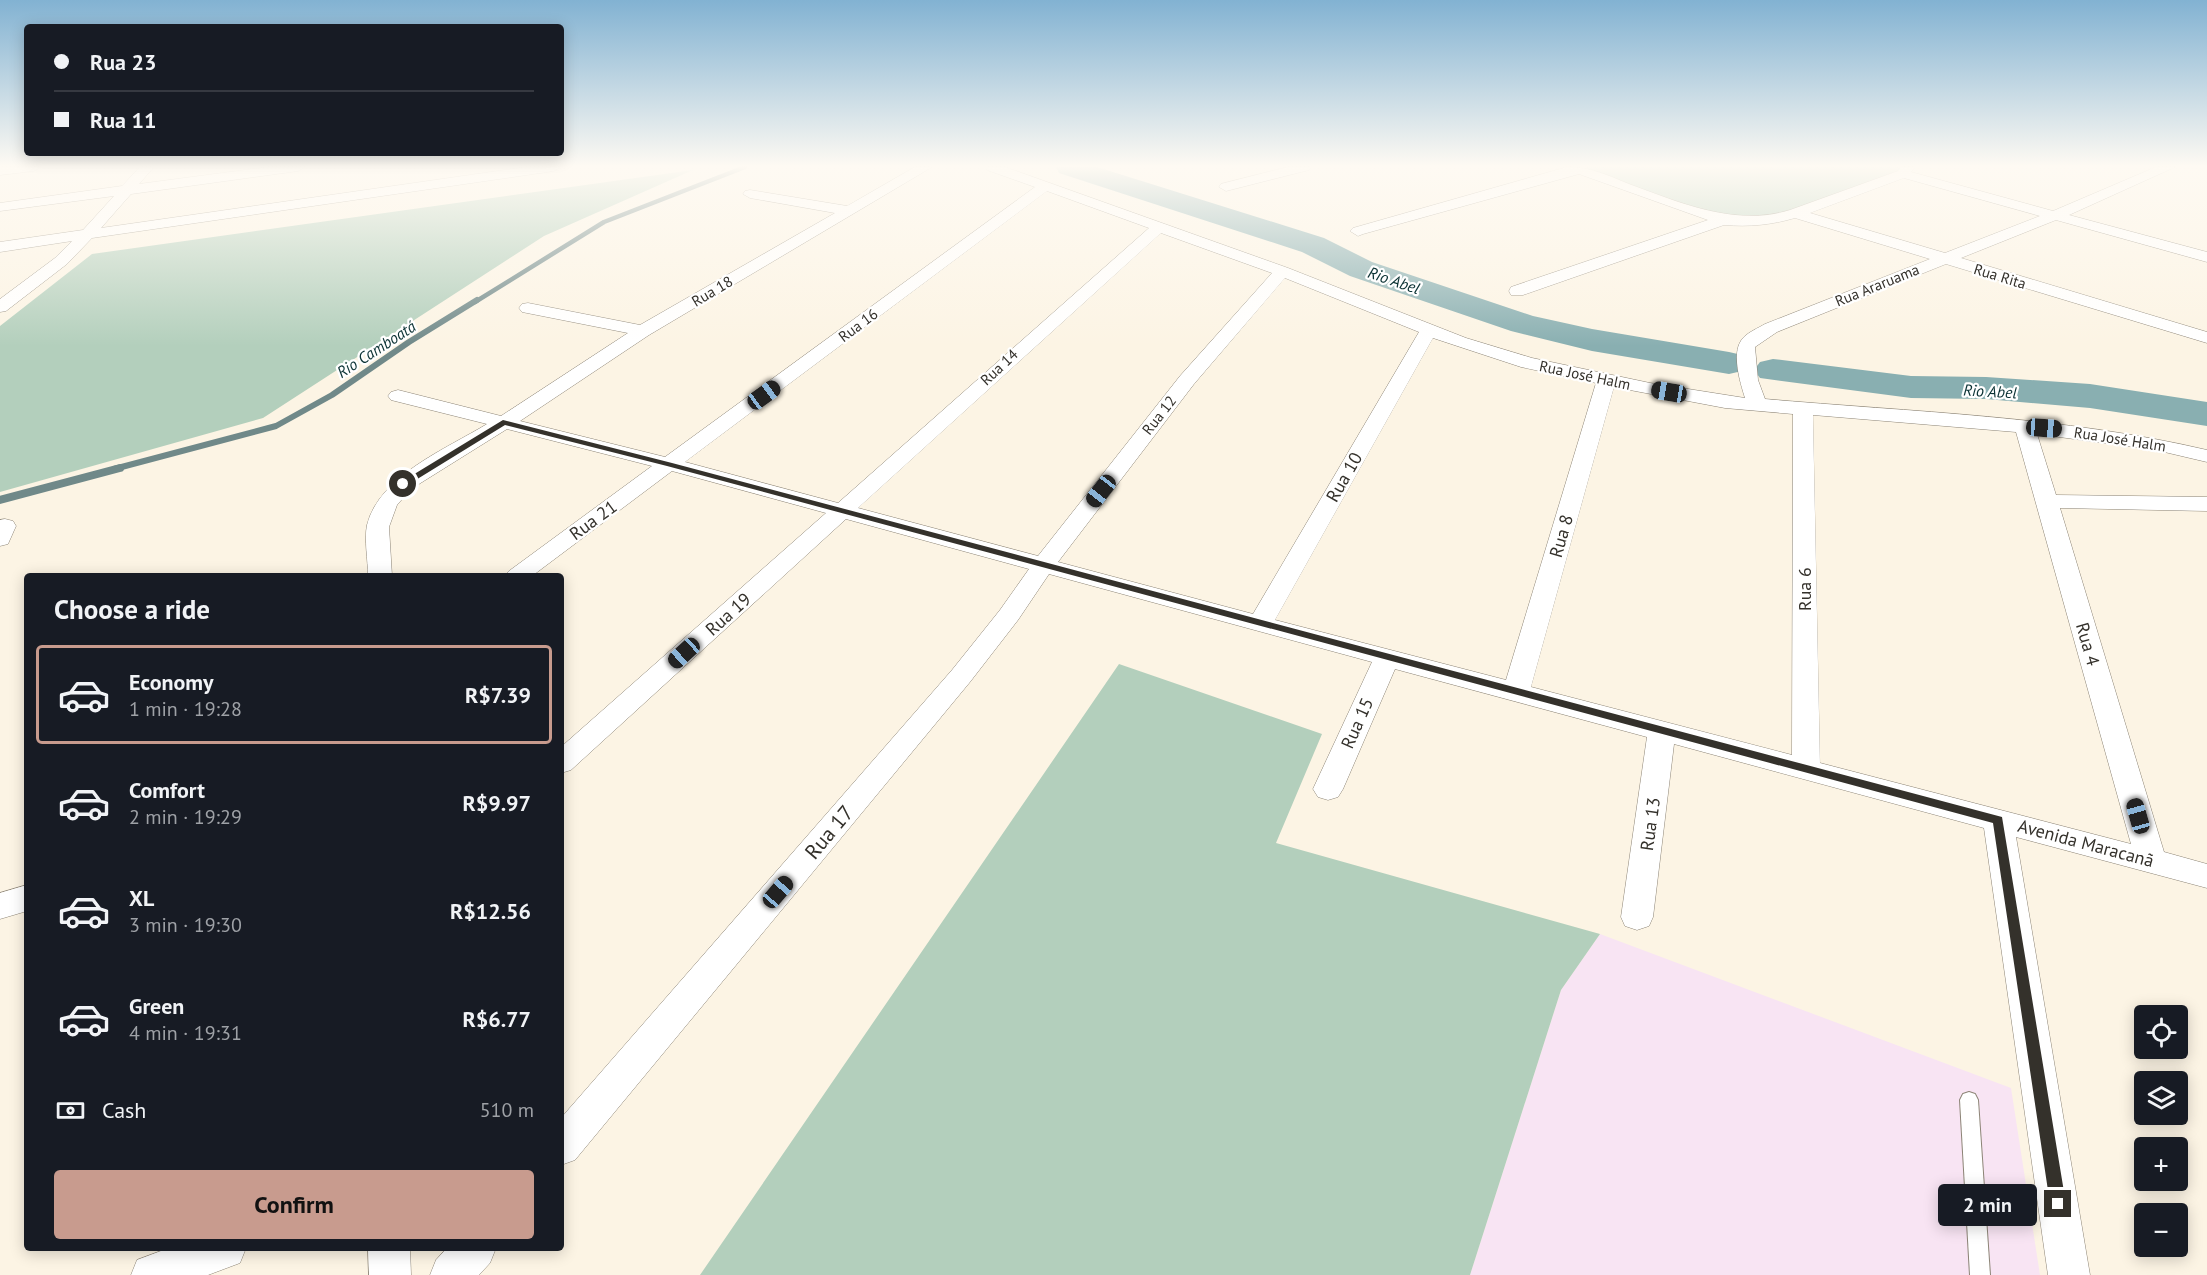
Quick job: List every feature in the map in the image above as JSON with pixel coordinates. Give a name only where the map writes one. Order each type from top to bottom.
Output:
[{"type":"street","points":[[0,308],[61,261],[95,226]]},
{"type":"street","points":[[0,247],[143,226]]},
{"type":"street","name":"Rua 18","points":[[380,573],[378,527],[386,504],[403,484],[503,423],[644,331],[823,226]]},
{"type":"street","name":"Rua 16","points":[[670,464],[991,226]]},
{"type":"street","name":"Rua 14","points":[[842,512],[1028,341],[1159,226]]},
{"type":"street","name":"Rua José Halm","points":[[1161,226],[1492,353],[1606,380],[1688,396],[1757,405],[2104,435],[2207,456]]},
{"type":"street","points":[[1358,231],[1374,226]]},
{"type":"street","points":[[1517,291],[1704,226]]},
{"type":"street","name":"Rua Rita","points":[[1838,226],[2207,337]]},
{"type":"street","name":"Rua Araruama","points":[[1757,405],[1749,380],[1746,347],[1750,341],[1771,328],[2026,226]]},
{"type":"street","points":[[2092,226],[2207,257]]},
{"type":"street","name":"Rua 12","points":[[1043,565],[1187,380],[1282,271]]},
{"type":"street","points":[[0,295],[22,292]]},
{"type":"street","points":[[528,308],[644,331]]},
{"type":"street","name":"Rua 10","points":[[1260,624],[1429,329]]},
{"type":"street","name":"Rua 8","points":[[1516,691],[1606,380]]},
{"type":"street","name":"Avenida Maracanã","points":[[398,396],[670,464],[1386,658],[2207,876]]},
{"type":"street","name":"Rua 6","points":[[1803,410],[1806,768]]},
{"type":"street","name":"Rua 4","points":[[2025,427],[2151,861]]},
{"type":"street","name":"Rua 21","points":[[521,573],[670,464]]},
{"type":"street","points":[[2046,501],[2207,504]]},
{"type":"street","name":"Rua 19","points":[[564,760],[842,512]]},
{"type":"street","name":"Rua 17","points":[[564,1143],[961,676],[1009,615],[1043,565]]},
{"type":"street","name":"Rua 15","points":[[1328,789],[1386,658]]},
{"type":"street","name":"Rua 13","points":[[1637,917],[1662,731]]},
{"type":"street","points":[[1998,820],[2069,1275]]},
{"type":"street","points":[[0,906],[24,899]]},
{"type":"street","points":[[152,1275],[217,1251]]},
{"type":"street","points":[[389,1251],[390,1275]]},
{"type":"street","points":[[451,1275],[472,1251]]},
{"type":"lane","points":[[1969,1100],[1980,1275]]},
{"type":"shaded area","points":[[1600,934],[2011,1088],[2040,1275],[1470,1275],[1561,990]]},
{"type":"green space","points":[[289,226],[565,226],[544,236],[263,418],[0,492],[0,326],[92,254]]},
{"type":"green space","points":[[1119,664],[1322,734],[1276,843],[1600,934],[1561,990],[1470,1275],[700,1275]]},
{"type":"waterway","name":"Rio Camboatá","points":[[475,302],[597,226]]},
{"type":"waterway","name":"Rio Abel","points":[[1255,226],[1313,245],[1361,269],[1523,324],[1592,340],[1729,363]]},
{"type":"waterway","name":"Rio Camboatá","points":[[114,469],[276,426],[332,395],[409,342],[477,300]]},
{"type":"waterway","name":"Rio Abel","points":[[1773,370],[1911,387],[1986,388],[2090,396],[2207,414]]},
{"type":"waterway","name":"Rio Camboatá","points":[[0,500],[120,468]]},
{"type":"route","points":[[403,484],[503,423],[670,464],[842,512],[1998,820],[2058,1204]]}]
